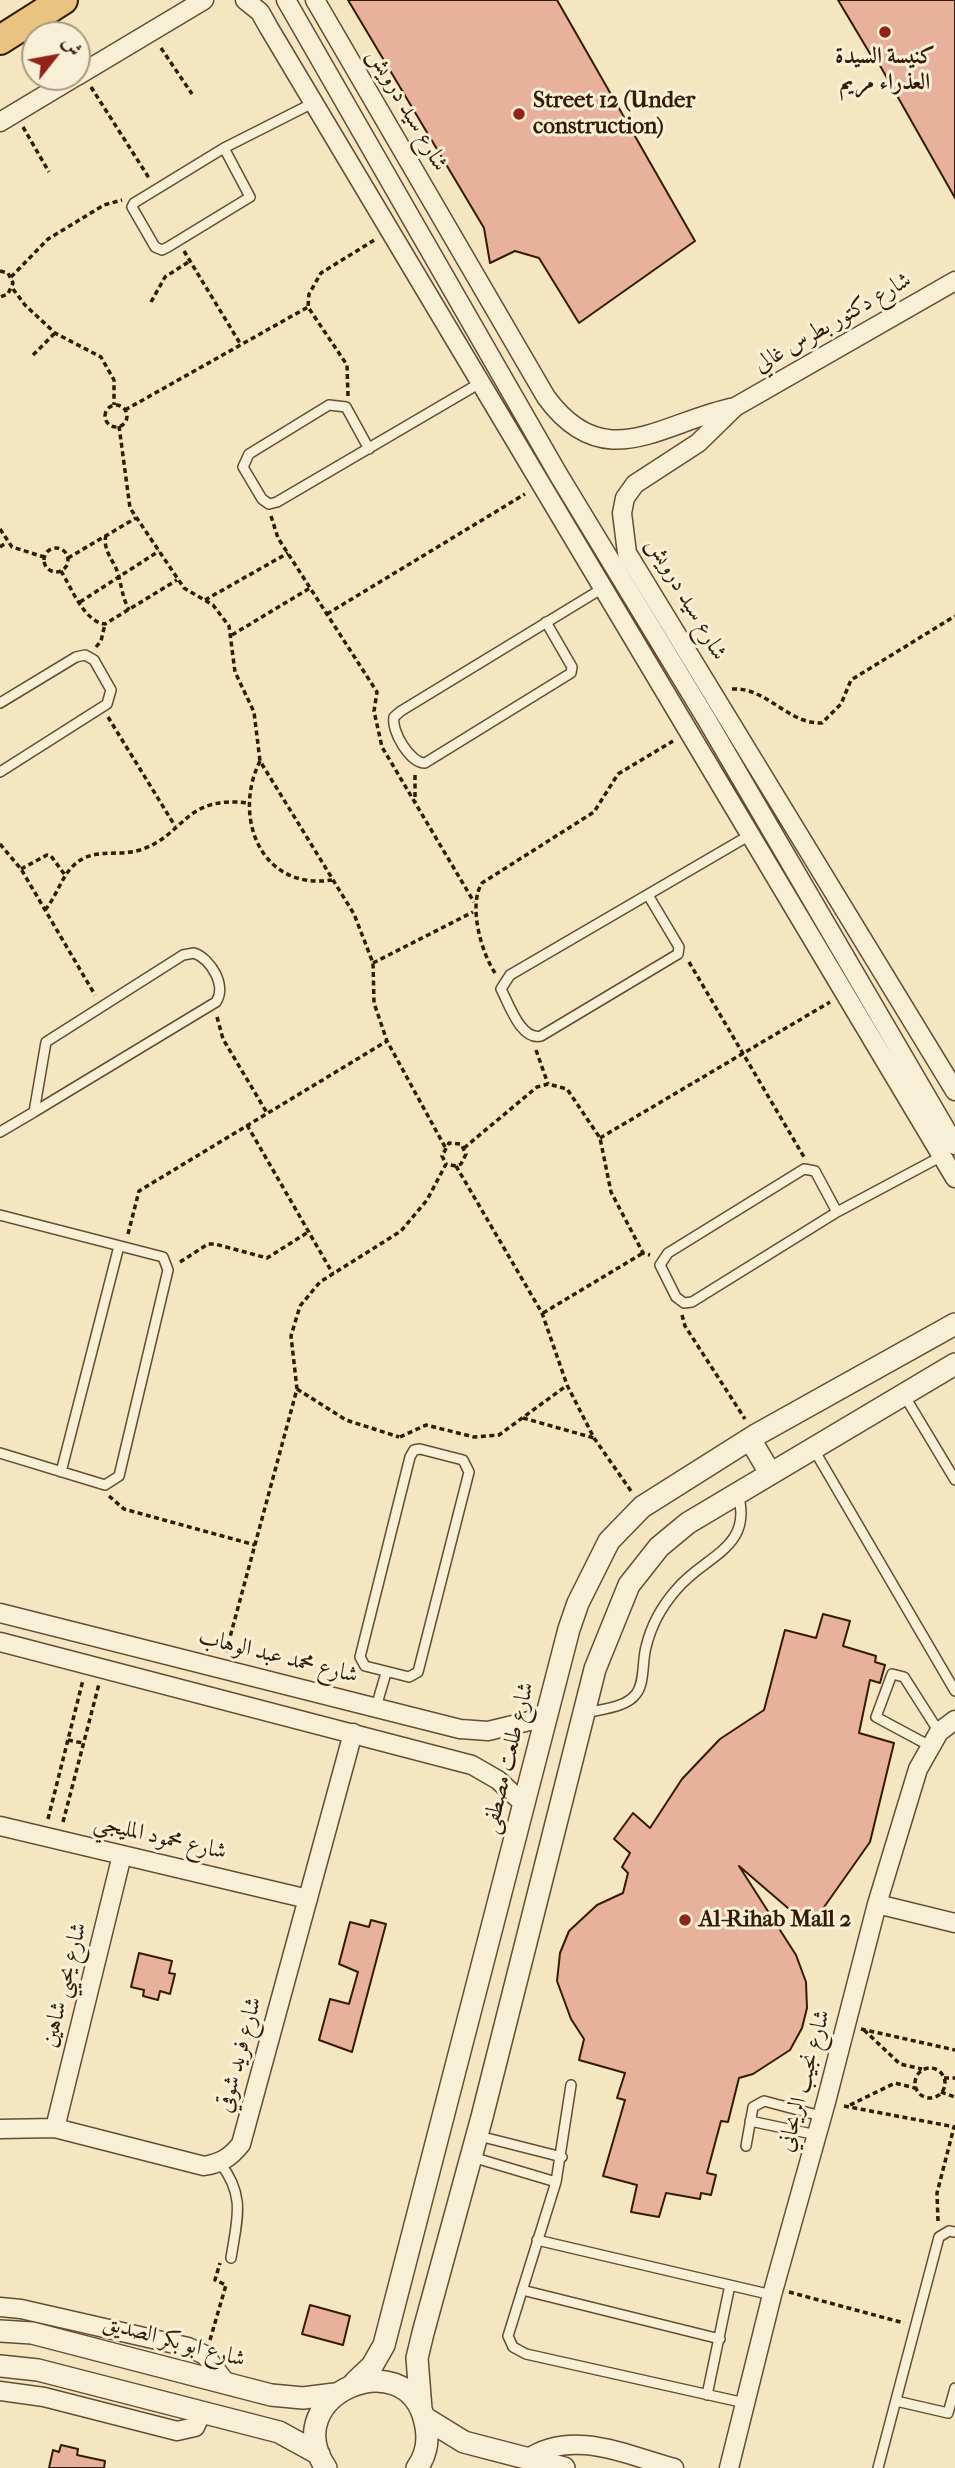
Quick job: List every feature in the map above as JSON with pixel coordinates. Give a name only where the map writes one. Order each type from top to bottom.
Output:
[{"type":"main road","points":[[0,40],[63,0]]},
{"type":"street","points":[[91,67],[204,0]]},
{"type":"street","points":[[245,0],[260,12],[845,993],[949,1150],[955,1178]]},
{"type":"street","points":[[289,5],[313,0]]},
{"type":"street","name":"شارع سيد درويش","points":[[313,0],[554,408],[590,434],[631,440],[702,415],[735,407]]},
{"type":"street","name":"شارع سيد درويش","points":[[289,5],[558,474],[707,720],[949,1150]]},
{"type":"street","points":[[313,103],[337,89]]},
{"type":"street","points":[[7,117],[51,91]]},
{"type":"street","points":[[412,268],[432,257]]},
{"type":"street","name":"شارع دكتور بطرس غالي","points":[[735,407],[955,281]]},
{"type":"street","name":"شارع سيد درويش","points":[[735,407],[698,443],[635,484],[625,498],[622,513],[627,553],[955,1091]]},
{"type":"street","points":[[540,484],[558,474]]},
{"type":"street","points":[[688,732],[707,720]]},
{"type":"street","name":"شارع طلعت مصطفى","points":[[335,2394],[355,2382],[372,2366],[384,2345],[546,1717],[578,1603],[609,1541],[642,1507],[753,1437],[955,1324]]},
{"type":"street","points":[[417,2468],[426,2448],[417,2358],[477,2135],[584,1713],[610,1626],[629,1585],[642,1566],[688,1523],[955,1364]]},
{"type":"street","points":[[753,1437],[770,1473]]},
{"type":"street","name":"شارع محمد عبد الوهاب","points":[[0,1613],[460,1729],[488,1731],[546,1717]]},
{"type":"street","points":[[0,1642],[472,1765],[498,1780],[524,1804]]},
{"type":"street","name":"شارع نجيب الريحاني","points":[[729,2468],[844,2026],[918,1769],[934,1739],[955,1720]]},
{"type":"street","name":"شارع فريد شوقي","points":[[220,2163],[241,2144],[353,1733]]},
{"type":"street","name":"شارع محمود المليجي","points":[[0,1826],[308,1899]]},
{"type":"street","name":"شارع يحيي شاهين","points":[[55,2127],[122,1855]]},
{"type":"street","points":[[877,1905],[955,1923]]},
{"type":"street","points":[[0,2129],[55,2127],[204,2166],[220,2163]]},
{"type":"street","points":[[0,2307],[134,2333],[188,2347],[205,2355],[226,2382]]},
{"type":"street","name":"شارع ابو بكر الصديق","points":[[0,2331],[32,2333],[287,2398],[335,2394]]},
{"type":"street","points":[[0,2366],[38,2370],[279,2432],[322,2461]]},
{"type":"street","points":[[355,2382],[370,2380],[399,2388],[423,2413],[464,2442],[565,2468]]},
{"type":"street","points":[[0,2391],[44,2398],[177,2431],[195,2427],[202,2412]]},
{"type":"street","points":[[322,2461],[318,2421],[335,2394]]},
{"type":"street","points":[[527,2459],[541,2449],[573,2442],[674,2468]]},
{"type":"lane","points":[[224,148],[250,197],[162,250],[155,247],[132,207],[134,203],[224,148],[313,103]]},
{"type":"lane","points":[[369,449],[346,407],[329,405],[249,454],[243,461],[249,478],[262,499],[269,504],[369,449],[480,383]]},
{"type":"lane","points":[[546,622],[572,667],[571,673],[425,763],[418,763],[411,757],[393,724],[394,716],[546,622],[603,588]]},
{"type":"lane","points":[[0,703],[76,657],[85,655],[94,660],[111,690],[111,698],[102,707],[0,772]]},
{"type":"lane","points":[[648,895],[679,947],[678,954],[534,1038],[526,1034],[500,989],[510,975],[750,835]]},
{"type":"lane","points":[[0,1132],[34,1112],[216,1002],[221,995],[221,984],[203,956],[194,953],[183,955],[46,1042],[34,1112]]},
{"type":"lane","points":[[837,1212],[815,1171],[810,1168],[662,1258],[660,1265],[676,1297],[684,1303],[692,1302],[837,1212],[949,1150]]},
{"type":"lane","points":[[0,1215],[163,1257],[168,1270],[119,1476],[105,1485],[0,1453]]},
{"type":"lane","points":[[61,1472],[122,1246]]},
{"type":"lane","points":[[904,1394],[955,1480]]},
{"type":"lane","points":[[813,1448],[955,1691]]},
{"type":"lane","points":[[420,1449],[463,1461],[469,1472],[418,1672],[410,1678],[386,1673],[365,1666],[360,1657],[410,1457],[414,1450],[420,1449]]},
{"type":"lane","points":[[584,1713],[627,1702],[637,1693],[646,1645],[663,1607],[691,1574],[723,1551],[736,1537],[742,1510],[738,1493]]},
{"type":"lane","points":[[376,1707],[386,1673]]},
{"type":"lane","points":[[892,1674],[904,1677],[934,1739],[876,1717],[892,1674]]},
{"type":"lane","points":[[570,2085],[562,2157],[508,2336],[513,2347],[526,2354],[746,2403]]},
{"type":"lane","points":[[746,2146],[752,2108],[764,2101],[824,2109]]},
{"type":"lane","points":[[750,2121],[817,2135]]},
{"type":"lane","points":[[477,2135],[562,2157]]},
{"type":"lane","points":[[471,2156],[556,2182]]},
{"type":"lane","points":[[220,2163],[237,2191],[239,2207],[231,2258]]},
{"type":"lane","points":[[878,2468],[942,2233],[955,2232]]},
{"type":"lane","points":[[537,2240],[730,2285],[773,2291]]},
{"type":"lane","points":[[707,2395],[730,2285]]},
{"type":"lane","points":[[522,2290],[720,2339]]},
{"type":"lane","points":[[896,2401],[948,2413],[955,2388]]},
{"type":"path","points":[[151,31],[192,94]]},
{"type":"path","points":[[89,91],[155,189]]},
{"type":"path","points":[[7,117],[49,172]]},
{"type":"path","points":[[11,277],[37,247],[104,205],[118,200],[134,203]]},
{"type":"path","points":[[125,410],[308,307],[314,283],[321,273],[390,231]]},
{"type":"path","points":[[178,241],[240,345]]},
{"type":"path","points":[[151,302],[165,276],[190,261]]},
{"type":"path","points":[[0,271],[11,277]]},
{"type":"path","points":[[11,277],[13,289],[25,305],[55,332],[101,357],[114,380],[114,405]]},
{"type":"path","points":[[0,297],[13,289]]},
{"type":"path","points":[[308,307],[347,365],[346,407]]},
{"type":"path","points":[[33,355],[55,332]]},
{"type":"path","points":[[114,405],[125,410]]},
{"type":"path","points":[[114,405],[108,408],[105,419],[113,427],[119,426],[126,419],[125,410]]},
{"type":"path","points":[[119,426],[125,457],[127,498],[136,518],[177,580],[193,595],[220,611],[232,635],[235,672],[254,712],[260,761],[354,914],[373,963],[374,1003],[387,1041],[445,1147],[442,1156],[446,1164]]},
{"type":"path","points":[[327,614],[540,484]]},
{"type":"path","points":[[269,504],[278,538],[377,692],[374,711],[382,747],[474,902]]},
{"type":"path","points":[[61,571],[68,558],[136,518]]},
{"type":"path","points":[[0,529],[8,542],[18,550],[44,557]]},
{"type":"path","points":[[106,535],[105,549],[119,577],[122,597],[129,610]]},
{"type":"path","points":[[0,547],[8,542]]},
{"type":"path","points":[[61,571],[46,568],[44,557],[47,552],[57,548],[66,553],[68,558]]},
{"type":"path","points":[[80,602],[159,551]]},
{"type":"path","points":[[205,600],[288,553]]},
{"type":"path","points":[[61,571],[94,621],[105,624],[177,580]]},
{"type":"path","points":[[232,635],[310,588]]},
{"type":"path","points":[[714,696],[725,689],[740,688],[768,698],[784,712],[808,723],[822,723],[841,704],[851,680],[955,616]]},
{"type":"path","points":[[85,655],[101,641],[105,624]]},
{"type":"path","points":[[102,707],[175,826]]},
{"type":"path","points":[[504,982],[491,966],[474,912],[477,892],[489,876],[594,812],[618,774],[688,732]]},
{"type":"path","points":[[260,761],[253,774],[249,803],[251,828],[270,861],[302,880],[332,880]]},
{"type":"path","points":[[416,805],[418,763]]},
{"type":"path","points":[[45,910],[57,894],[65,875],[87,856],[142,849],[209,805],[249,803]]},
{"type":"path","points":[[0,844],[21,869],[102,1006]]},
{"type":"path","points":[[21,869],[47,855],[51,856],[65,875]]},
{"type":"path","points":[[373,963],[474,912]]},
{"type":"path","points":[[678,954],[693,967],[810,1168]]},
{"type":"path","points":[[600,1138],[845,993]]},
{"type":"path","points":[[216,1002],[223,1039],[267,1114]]},
{"type":"path","points":[[534,1038],[538,1062],[548,1084]]},
{"type":"path","points":[[122,1246],[139,1191],[387,1041]]},
{"type":"path","points":[[464,1148],[537,1087],[548,1084],[558,1085],[570,1092],[600,1138],[611,1192],[643,1253],[542,1313]]},
{"type":"path","points":[[247,1125],[333,1273]]},
{"type":"path","points":[[445,1147],[455,1143],[464,1148]]},
{"type":"path","points":[[456,1166],[465,1159],[464,1148]]},
{"type":"path","points":[[446,1164],[456,1166],[542,1313],[567,1385],[594,1438],[642,1507]]},
{"type":"path","points":[[221,1668],[297,1389],[292,1352],[294,1320],[308,1293],[333,1273],[401,1231],[427,1200],[446,1164]]},
{"type":"path","points":[[168,1270],[208,1244],[267,1258],[310,1231]]},
{"type":"path","points":[[684,1303],[682,1313],[685,1326],[753,1437]]},
{"type":"path","points":[[297,1389],[346,1420],[400,1437],[426,1425],[474,1437],[491,1437],[523,1418],[567,1385]]},
{"type":"path","points":[[523,1418],[594,1438]]},
{"type":"path","points":[[105,1485],[115,1503],[124,1509],[255,1545]]},
{"type":"path","points":[[51,1838],[68,1740],[95,1667]]},
{"type":"path","points":[[51,1838],[83,1743],[95,1667]]},
{"type":"path","points":[[68,1740],[83,1743]]},
{"type":"path","points":[[844,2026],[955,2050]]},
{"type":"path","points":[[864,2030],[900,2064],[938,2071],[944,2078],[955,2078]]},
{"type":"path","points":[[915,2088],[915,2078],[922,2069]]},
{"type":"path","points":[[848,2106],[895,2083],[915,2088],[922,2096],[932,2098],[941,2092],[944,2078]]},
{"type":"path","points":[[941,2092],[955,2098]]},
{"type":"path","points":[[824,2109],[848,2106],[955,2127],[937,2193],[938,2220],[942,2233]]},
{"type":"path","points":[[205,2355],[226,2286],[215,2280],[221,2258],[231,2258]]},
{"type":"path","points":[[773,2291],[916,2326]]},
{"type":"building","name":"Street 12 (Under construction)","points":[[348,0],[557,0],[695,241],[579,323],[539,258],[515,251],[490,263],[484,228]]},
{"type":"building","points":[[838,0],[955,0],[955,198],[874,55],[872,57]]},
{"type":"building","name":"Al-Rihab Mall 2","points":[[823,1614],[850,1621],[843,1646],[876,1656],[875,1662],[885,1665],[880,1683],[870,1680],[859,1733],[894,1743],[870,1842],[810,1927],[739,1866],[796,1955],[806,1982],[807,2008],[802,2028],[790,2050],[753,2074],[739,2078],[728,2122],[721,2121],[707,2173],[716,2175],[711,2195],[701,2193],[700,2199],[666,2193],[659,2217],[631,2212],[637,2185],[603,2176],[625,2100],[617,2098],[625,2073],[579,2060],[584,2039],[571,2019],[557,1981],[560,1953],[569,1931],[597,1905],[623,1893],[628,1873],[622,1867],[630,1853],[614,1839],[633,1813],[650,1828],[682,1779],[720,1739],[764,1710],[785,1630],[816,1638]]},
{"type":"building","points":[[371,1920],[386,1924],[352,2052],[319,2040],[330,1999],[349,2004],[358,1972],[339,1964],[350,1922],[369,1927]]},
{"type":"building","points":[[139,1953],[172,1961],[169,1973],[175,1974],[170,1994],[160,1991],[158,2000],[143,1996],[144,1990],[131,1987]]},
{"type":"building","points":[[310,2305],[350,2316],[343,2345],[302,2334]]},
{"type":"building","points":[[61,2445],[78,2449],[77,2455],[105,2461],[104,2468],[49,2468],[53,2450],[59,2452]]},
{"type":"place","name":"كنيسة السيدة العذراء مريم","points":[[885,32]]},
{"type":"place","name":"Street 12 (Under construction)","points":[[519,114]]},
{"type":"place","name":"Al-Rihab Mall 2","points":[[685,1920]]}]
